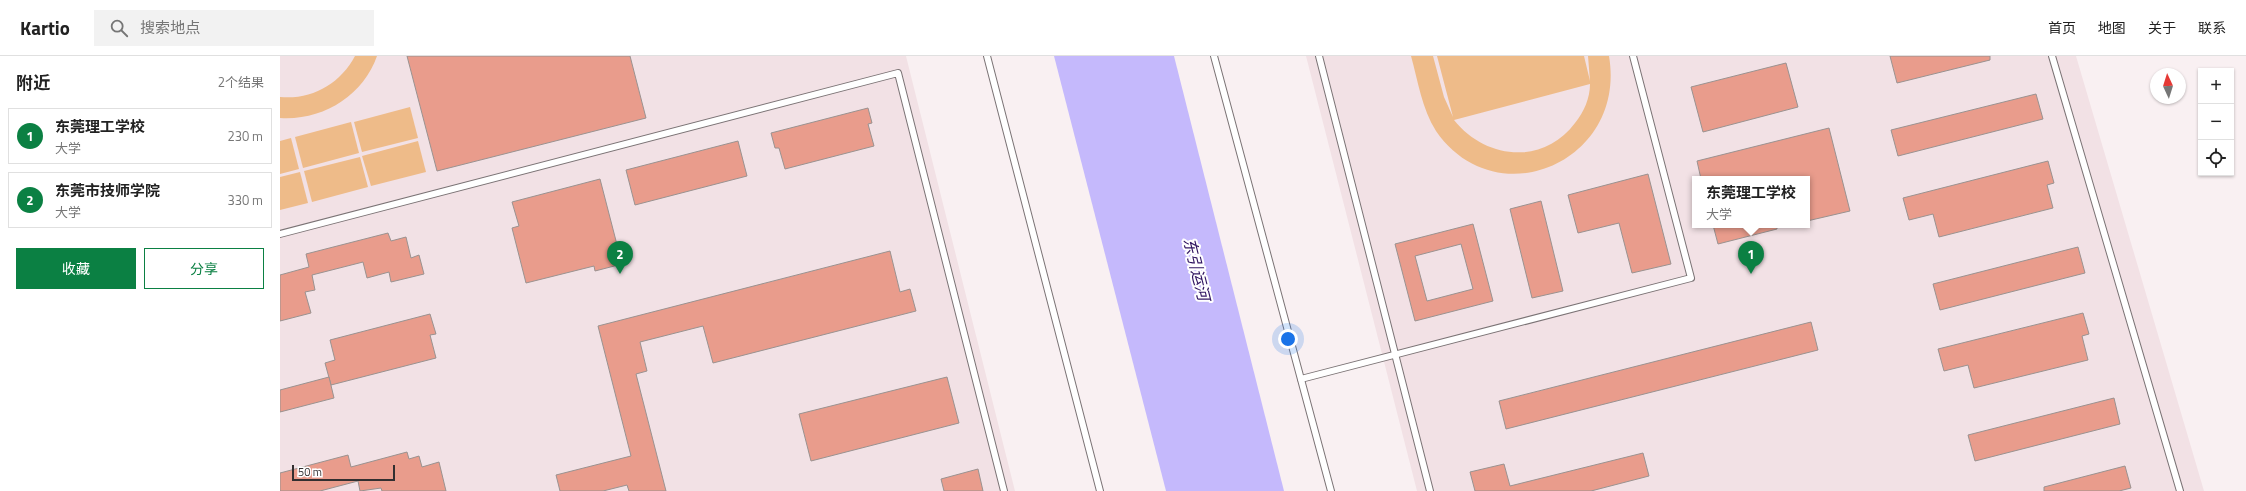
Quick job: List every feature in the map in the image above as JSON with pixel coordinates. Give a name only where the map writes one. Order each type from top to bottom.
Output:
[{"type":"lane","points":[[987,56],[1100,491]]},
{"type":"lane","points":[[1214,56],[1331,491]]},
{"type":"lane","points":[[1319,56],[1430,491]]},
{"type":"lane","points":[[1301,380],[1691,278],[1633,56]]},
{"type":"lane","points":[[2052,56],[2180,491]]},
{"type":"lane","points":[[280,234],[898,74],[1004,491]]},
{"type":"shaded area","points":[[280,56],[906,56],[1015,491],[280,491]]},
{"type":"shaded area","points":[[355,56],[377,56],[371,70],[362,83],[351,94],[339,103],[311,115],[296,118],[280,118],[280,97],[303,96],[324,88],[341,75]]},
{"type":"shaded area","points":[[1306,56],[2076,56],[2204,491],[1417,491]]},
{"type":"shaded area","points":[[1411,56],[1433,56],[1444,97],[1453,117],[1437,56],[1584,56],[1590,81],[1588,56],[1609,56],[1609,93],[1598,125],[1578,149],[1552,166],[1522,173],[1491,171],[1461,157],[1436,131],[1427,114]],"holes":[[[1590,84],[1588,100],[1581,114],[1562,137],[1547,146],[1531,151],[1514,152],[1497,149],[1481,143],[1467,133],[1454,120]]]},
{"type":"shaded area","points":[[410,107],[418,138],[362,152],[354,122]]},
{"type":"shaded area","points":[[351,122],[359,153],[303,168],[295,137]]},
{"type":"shaded area","points":[[291,138],[299,169],[280,174],[280,141]]},
{"type":"shaded area","points":[[418,141],[426,172],[371,186],[362,156]]},
{"type":"shaded area","points":[[360,157],[368,187],[312,202],[304,171]]},
{"type":"shaded area","points":[[300,172],[308,203],[280,210],[280,177]]},
{"type":"water","name":"东引运河","points":[[1054,56],[1174,56],[1284,491],[1166,491]]},
{"type":"building","points":[[407,56],[630,56],[646,118],[437,171]]},
{"type":"building","points":[[1890,56],[1990,56],[1990,60],[1897,83]]},
{"type":"building","points":[[1786,63],[1798,107],[1703,132],[1691,87]]},
{"type":"building","points":[[2036,94],[2043,119],[1898,156],[1891,130]]},
{"type":"building","points":[[868,108],[872,123],[868,124],[874,146],[785,169],[779,148],[775,148],[771,133]]},
{"type":"building","points":[[1829,128],[1850,211],[1810,220],[1810,176],[1700,176],[1697,161]]},
{"type":"building","points":[[738,141],[747,176],[635,205],[626,170]]},
{"type":"building","points":[[2048,161],[2054,183],[2047,185],[2053,208],[1939,237],[1933,214],[1909,220],[1903,198]]},
{"type":"building","points":[[1648,174],[1671,264],[1632,273],[1619,223],[1578,233],[1568,195]]},
{"type":"building","points":[[600,179],[622,264],[595,271],[594,266],[526,283],[512,228],[519,226],[512,202]]},
{"type":"building","points":[[1541,201],[1563,291],[1532,298],[1510,209]]},
{"type":"building","points":[[1473,224],[1493,301],[1415,321],[1395,244]],"holes":[[[1461,244],[1473,289],[1427,301],[1415,256]]]},
{"type":"building","points":[[1714,228],[1777,228],[1777,229],[1718,244]]},
{"type":"building","points":[[388,233],[391,241],[406,237],[411,258],[419,255],[424,274],[391,282],[389,272],[367,278],[363,262],[312,275],[315,290],[305,292],[311,313],[280,321],[280,275],[309,267],[306,254]]},
{"type":"building","points":[[2078,247],[2085,273],[1940,310],[1933,284]]},
{"type":"building","points":[[890,251],[900,292],[910,289],[916,311],[713,363],[703,326],[640,342],[647,371],[636,374],[666,491],[629,491],[627,485],[603,491],[560,491],[556,475],[631,456],[598,326]]},
{"type":"building","points":[[2083,313],[2089,334],[2082,336],[2088,360],[1974,388],[1968,365],[1944,371],[1938,349]]},
{"type":"building","points":[[430,314],[436,334],[430,335],[436,358],[331,385],[325,363],[335,360],[330,340]]},
{"type":"building","points":[[1811,322],[1818,350],[1506,429],[1499,401]]},
{"type":"building","points":[[329,377],[334,398],[280,412],[280,390]]},
{"type":"building","points":[[947,377],[959,423],[811,461],[799,414]]},
{"type":"building","points":[[2114,398],[2120,424],[1975,461],[1968,435]]},
{"type":"building","points":[[407,452],[409,459],[419,456],[422,467],[439,462],[446,491],[382,491],[381,488],[360,491],[358,481],[320,491],[280,491],[280,473],[348,455],[351,467]]},
{"type":"building","points":[[1643,453],[1649,476],[1591,491],[1475,491],[1470,472],[1504,464],[1510,486]]},
{"type":"building","points":[[2125,466],[2131,488],[2119,491],[2044,491],[2044,487]]},
{"type":"building","points":[[978,469],[983,491],[944,491],[941,479]]},
{"type":"place","name":"东莞市技师学院","points":[[620,274]]},
{"type":"place","name":"东莞理工学校","points":[[1751,274]]}]
